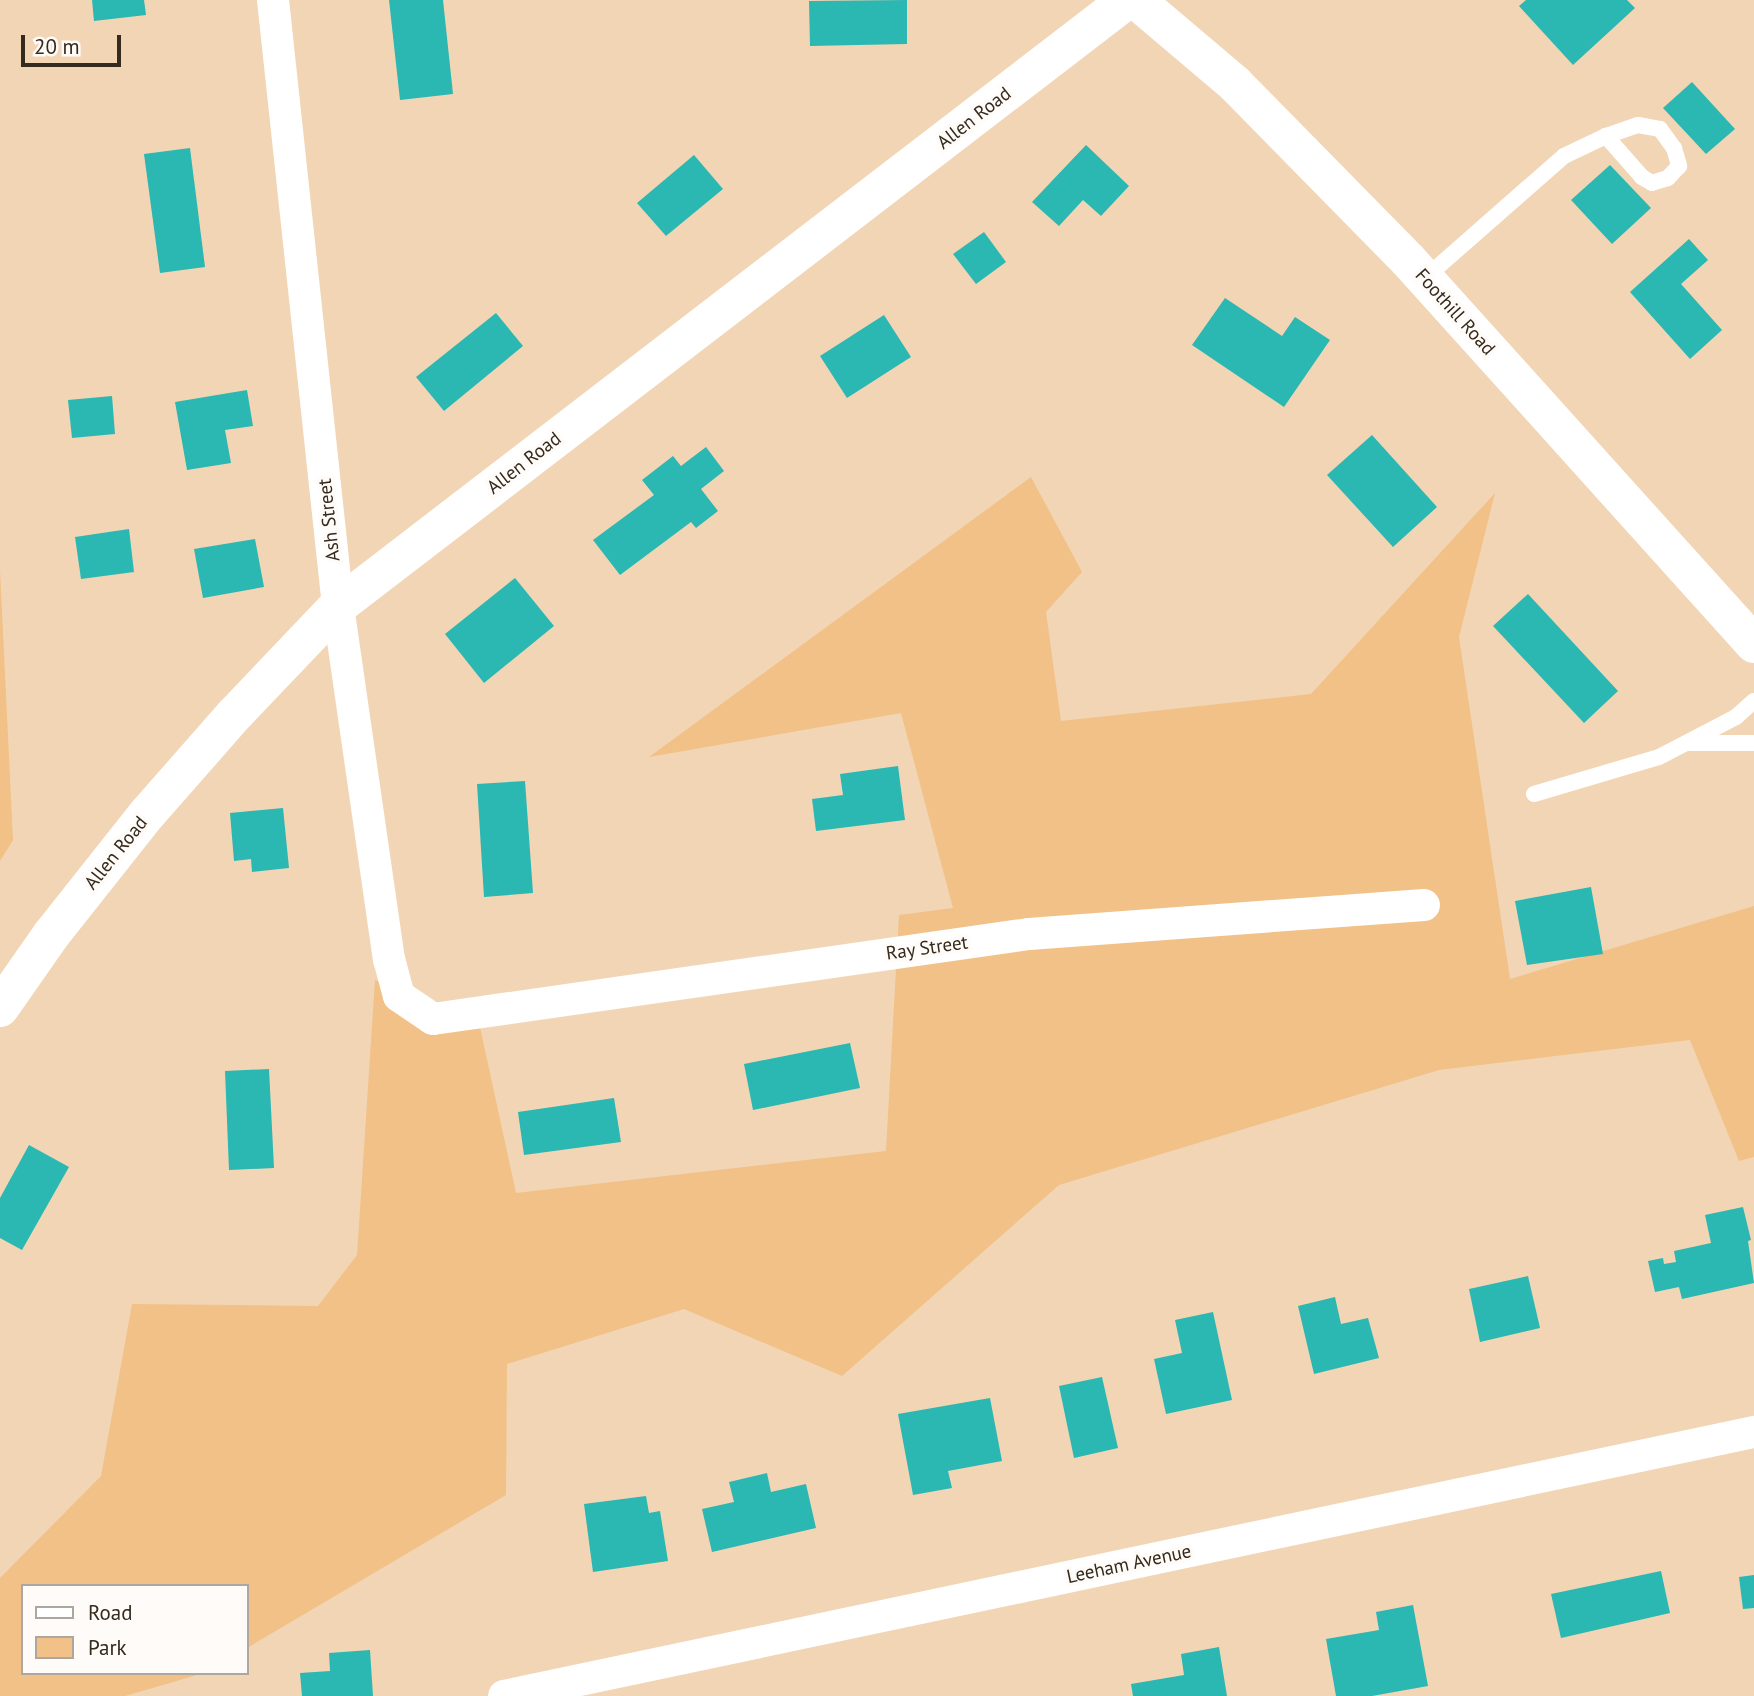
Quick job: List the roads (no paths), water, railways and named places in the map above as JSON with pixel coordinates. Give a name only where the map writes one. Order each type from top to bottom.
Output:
[{"type":"street","name":"Ash Street","points":[[272,0],[338,606],[388,958],[399,996],[433,1019]]},
{"type":"street","name":"Allen Road","points":[[0,1008],[51,935],[148,814],[235,714],[338,606],[1127,0]]},
{"type":"street","name":"Foothill Road","points":[[1136,0],[1235,84],[1425,278],[1754,644]]},
{"type":"street","name":"Ray Street","points":[[433,1019],[1029,934],[1424,905]]},
{"type":"street","name":"Leeham Avenue","points":[[504,1696],[1754,1432]]},
{"type":"lane","points":[[1425,278],[1564,156],[1606,136]]},
{"type":"lane","points":[[1534,794],[1659,757],[1736,717],[1754,701]]},
{"type":"lane","points":[[1686,743],[1754,743]]}]
